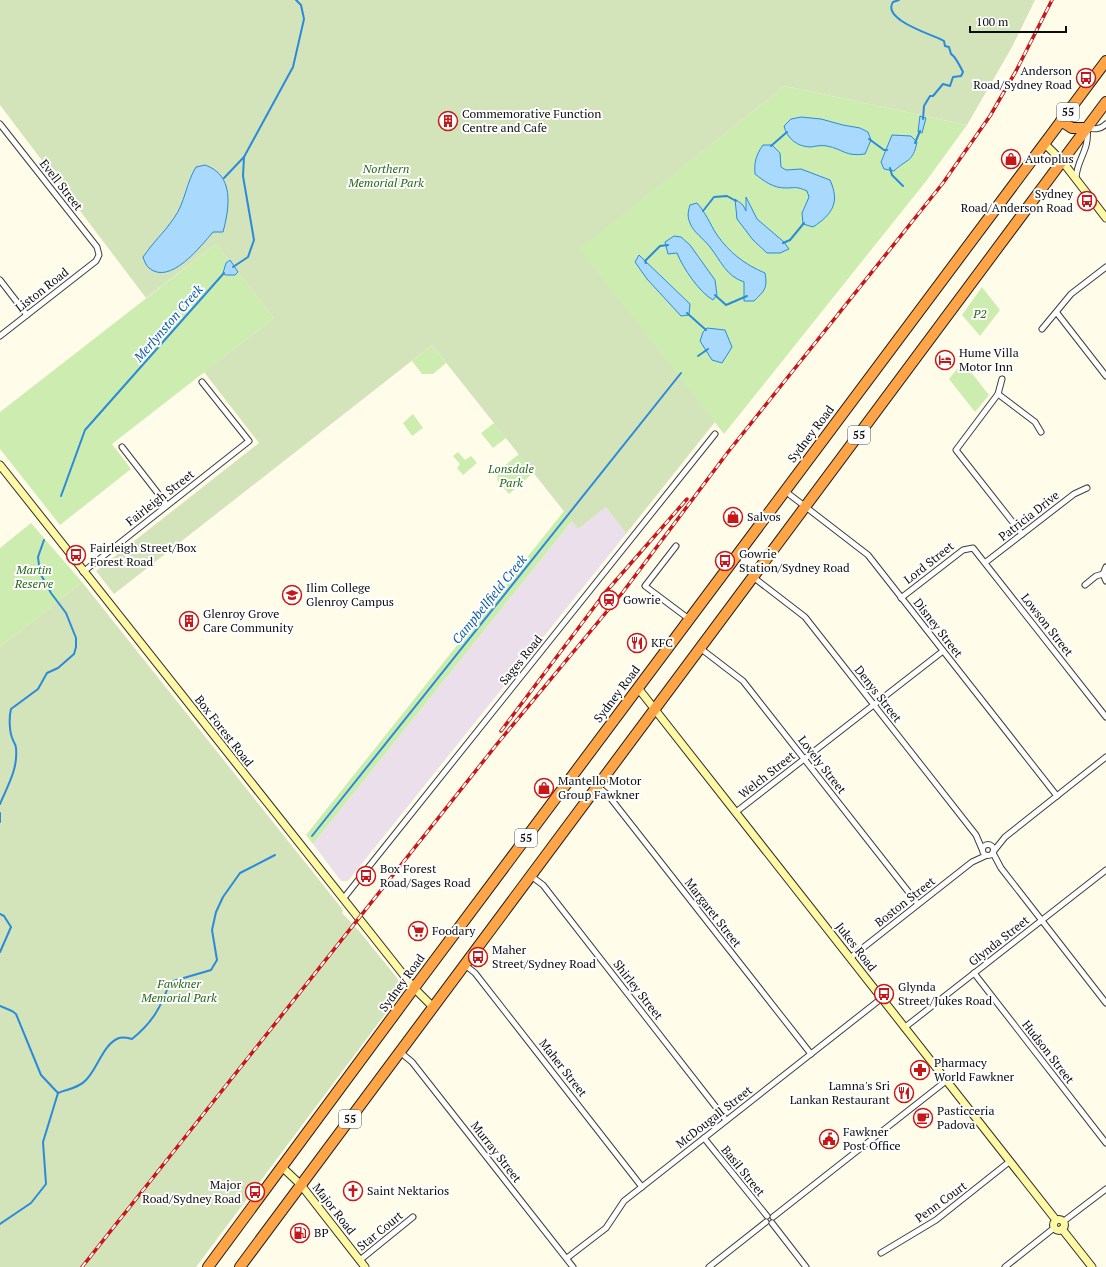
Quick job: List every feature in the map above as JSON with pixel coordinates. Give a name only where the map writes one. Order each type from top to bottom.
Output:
[{"type":"highway","name":"Sydney Road","points":[[208,1267],[414,988],[1106,61]]},
{"type":"highway","name":"55","points":[[240,1267],[1106,102]]},
{"type":"highway","points":[[1061,120],[1072,128],[1087,128]]},
{"type":"street","name":"Evell Street","points":[[0,124],[96,247],[99,255],[96,261]]},
{"type":"street","points":[[1076,178],[1077,167],[1088,142],[1087,128],[1101,128],[1106,124]]},
{"type":"street","points":[[1044,143],[1062,161],[1106,218]]},
{"type":"street","name":"Liston Road","points":[[0,336],[96,261]]},
{"type":"street","points":[[1042,330],[1072,294],[1106,267]]},
{"type":"street","points":[[0,280],[27,315]]},
{"type":"street","points":[[1057,313],[1106,376]]},
{"type":"street","points":[[1002,379],[998,394],[956,450],[1022,534]]},
{"type":"street","name":"Fairleigh Street","points":[[83,572],[249,441],[202,382]]},
{"type":"street","points":[[998,394],[1035,422],[1041,432]]},
{"type":"street","name":"Sages Road","points":[[344,899],[715,434]]},
{"type":"street","points":[[122,447],[167,505]]},
{"type":"street","name":"Box Forest Road","points":[[0,465],[83,572],[414,988],[433,1007]]},
{"type":"street","name":"Patricia Drive","points":[[986,562],[1074,494],[1088,488]]},
{"type":"street","name":"Disney Street","points":[[785,491],[864,551],[1057,796]]},
{"type":"street","points":[[676,546],[645,586],[689,619]]},
{"type":"street","name":"Lord Street","points":[[902,598],[963,550],[970,548]]},
{"type":"street","name":"Lowson Street","points":[[970,548],[976,551],[986,562],[1106,717]]},
{"type":"street","points":[[1106,567],[1103,574],[1106,581]]},
{"type":"street","points":[[1085,585],[1096,576],[1103,574]]},
{"type":"street","name":"Denys Street","points":[[753,577],[805,617],[976,835],[989,845]]},
{"type":"street","name":"Lovely Street","points":[[700,648],[743,681],[918,904]]},
{"type":"street","name":"Welch Street","points":[[736,812],[943,651]]},
{"type":"street","name":"Jukes Road","points":[[638,688],[882,998],[1055,1224]]},
{"type":"street","points":[[1101,710],[1106,707]]},
{"type":"street","points":[[1001,868],[986,856],[982,849],[984,846],[989,845],[1005,836],[1106,757]]},
{"type":"street","name":"Margaret Street","points":[[598,786],[608,795],[811,1054]]},
{"type":"street","name":"Denys Street","points":[[976,835],[982,849]]},
{"type":"street","points":[[986,856],[993,852],[1005,836]]},
{"type":"street","points":[[989,845],[992,847],[1001,868],[1106,1002]]},
{"type":"street","name":"Boston Street","points":[[850,958],[972,862],[982,849]]},
{"type":"street","name":"Boston Street","points":[[972,862],[986,856]]},
{"type":"street","name":"Glynda Street","points":[[904,1028],[1106,870]]},
{"type":"street","name":"Shirley Street","points":[[531,876],[543,885],[726,1120]]},
{"type":"street","name":"Maher Street","points":[[464,965],[475,973],[642,1187]]},
{"type":"street","name":"Hudson Street","points":[[974,973],[1106,1143]]},
{"type":"street","name":"McDougall Street","points":[[566,1258],[606,1228],[624,1201],[882,998]]},
{"type":"street","name":"Murray Street","points":[[400,1052],[412,1062],[574,1267]]},
{"type":"street","points":[[709,1267],[946,1081]]},
{"type":"street","name":"Basil Street","points":[[704,1138],[768,1221],[806,1267]]},
{"type":"street","name":"Penn Court","points":[[881,1253],[936,1220],[1009,1162]]},
{"type":"street","name":"Major Road","points":[[282,1168],[301,1185],[365,1267]]},
{"type":"street","points":[[1062,1229],[1064,1226],[1064,1221],[1106,1189]]},
{"type":"street","name":"Star Court","points":[[360,1260],[413,1217]]},
{"type":"street","points":[[1005,1267],[1059,1219],[1064,1221]]},
{"type":"street","points":[[1055,1224],[1059,1230],[1062,1229],[1092,1267]]},
{"type":"shaded area","points":[[606,507],[625,532],[625,535],[348,881],[341,881],[313,844],[572,521],[578,529]]},
{"type":"green space","name":"Northern Memorial Park","points":[[0,0],[1035,0],[1012,47],[967,125],[785,86],[579,249],[715,422],[625,535],[625,532],[606,507],[578,529],[432,345],[114,594],[96,571],[259,443],[204,372],[274,318],[216,244],[146,298],[0,105]]},
{"type":"green space","points":[[785,86],[967,125],[927,180],[724,434],[578,249]]},
{"type":"green space","points":[[216,244],[274,318],[112,444],[131,469],[60,525],[0,449],[0,412]]},
{"type":"green space","name":"P2","points":[[982,287],[1000,310],[980,336],[962,315]]},
{"type":"green space","points":[[432,345],[446,363],[433,374],[422,374],[412,361]]},
{"type":"green space","points":[[963,362],[989,395],[975,412],[949,379]]},
{"type":"green space","points":[[413,414],[423,428],[412,436],[403,423]]},
{"type":"green space","points":[[494,423],[506,438],[493,448],[481,433]]},
{"type":"green space","points":[[458,452],[465,460],[471,456],[477,463],[463,475],[457,468],[460,464],[453,456]]},
{"type":"green space","name":"Lonsdale Park","points":[[519,454],[533,473],[509,494],[497,480],[498,471]]},
{"type":"green space","points":[[564,511],[572,521],[313,844],[306,835]]},
{"type":"green space","name":"Martin Reserve","points":[[31,523],[82,582],[0,647],[0,548]]},
{"type":"green space","name":"Fawkner Memorial Park","points":[[82,582],[343,910],[342,913],[360,932],[399,982],[400,994],[196,1267],[0,1267],[0,647]]},
{"type":"water","points":[[920,116],[926,118],[922,133],[918,132]]},
{"type":"water","points":[[801,117],[821,119],[860,128],[868,132],[871,140],[865,154],[848,154],[827,146],[806,147],[798,144],[790,138],[785,131],[784,126],[791,119]]},
{"type":"water","points":[[892,135],[911,136],[917,142],[911,157],[894,171],[884,169],[881,162]]},
{"type":"water","points":[[763,145],[772,145],[780,153],[781,167],[786,170],[801,169],[830,180],[834,195],[833,207],[826,217],[813,227],[803,224],[802,213],[809,197],[807,191],[798,188],[777,187],[765,182],[755,174],[756,159]]},
{"type":"water","points":[[205,165],[221,176],[228,192],[227,212],[223,232],[213,232],[193,254],[175,268],[166,272],[157,272],[148,267],[143,257],[178,212],[196,167]]},
{"type":"water","points":[[746,197],[757,219],[784,242],[789,249],[780,253],[767,253],[753,240],[737,219],[735,199],[743,205],[746,211]]},
{"type":"water","points":[[697,203],[717,235],[727,247],[744,262],[765,273],[766,283],[764,289],[754,301],[744,301],[744,282],[733,276],[724,268],[710,247],[691,226],[688,218],[690,205]]},
{"type":"water","points":[[674,236],[681,237],[690,245],[715,280],[717,295],[713,300],[702,291],[692,279],[683,266],[677,253],[668,254],[665,242]]},
{"type":"water","points":[[639,255],[690,304],[689,315],[681,316],[647,279],[635,262]]},
{"type":"water","points":[[230,260],[238,272],[235,275],[225,275],[223,273],[226,263]]},
{"type":"water","points":[[707,328],[725,330],[732,347],[722,363],[712,360],[700,341],[703,332]]},
{"type":"waterway","name":"Merlynston Creek","points":[[224,178],[244,157],[293,67],[304,19],[301,5],[296,0]]},
{"type":"waterway","name":"Campbellfield Creek","points":[[899,0],[893,2],[891,9],[894,15],[910,26],[944,41],[945,46],[949,47],[951,54],[963,72],[961,76],[953,77],[950,86],[943,84],[933,96],[930,96],[924,106],[923,119]]},
{"type":"waterway","name":"Campbellfield Creek","points":[[915,143],[920,131]]},
{"type":"waterway","name":"Campbellfield Creek","points":[[771,146],[787,132]]},
{"type":"waterway","name":"Campbellfield Creek","points":[[869,139],[884,150],[887,150]]},
{"type":"waterway","name":"Merlynston Creek","points":[[233,267],[248,257],[254,240],[243,176],[244,157]]},
{"type":"waterway","points":[[890,168],[892,175],[903,186]]},
{"type":"waterway","name":"Campbellfield Creek","points":[[703,211],[714,197],[727,196],[736,201]]},
{"type":"waterway","name":"Campbellfield Creek","points":[[783,243],[790,240],[804,223]]},
{"type":"waterway","name":"Campbellfield Creek","points":[[646,263],[645,261],[660,246],[668,245]]},
{"type":"waterway","name":"Merlynston Creek","points":[[61,496],[85,430],[224,273]]},
{"type":"waterway","name":"Campbellfield Creek","points":[[715,295],[726,305],[747,296]]},
{"type":"waterway","name":"Campbellfield Creek","points":[[687,313],[706,330]]},
{"type":"waterway","name":"Campbellfield Creek","points":[[698,356],[708,349]]},
{"type":"waterway","name":"Campbellfield Creek","points":[[312,836],[681,373]]},
{"type":"waterway","name":"Merlynston Creek","points":[[0,804],[12,777],[16,756],[16,747],[10,729],[11,709],[38,689],[47,673],[58,668],[74,654],[76,647],[76,638],[66,613],[51,593],[40,573],[38,557],[44,540]]},
{"type":"waterway","name":"Merlynston Creek","points":[[0,813],[0,822]]},
{"type":"waterway","name":"Campbellfield Creek","points":[[58,1093],[77,1087],[83,1083],[113,1041],[119,1038],[132,1039],[139,1033],[156,1014],[170,982],[211,970],[217,960],[212,930],[216,912],[223,897],[240,873],[275,855]]},
{"type":"waterway","name":"Merlynston Creek","points":[[0,914],[4,916],[11,927],[0,952]]},
{"type":"waterway","name":"Merlynston Creek","points":[[0,1006],[16,1014],[41,1075],[58,1093],[43,1142],[46,1184],[31,1203],[0,1224]]},
{"type":"railway","points":[[82,1267],[497,744],[623,592],[728,452],[943,183],[990,116],[1016,71],[1052,0]]},
{"type":"railway","points":[[501,731],[604,594],[687,499]]},
{"type":"place","name":"Anderson Road/Sydney Road","points":[[1086,78]]},
{"type":"place","name":"Commemorative Function Centre and Cafe","points":[[448,121]]},
{"type":"place","name":"Autoplus","points":[[1011,159]]},
{"type":"place","name":"Sydney Road/Anderson Road","points":[[1087,201]]},
{"type":"place","name":"Hume Villa Motor Inn","points":[[945,360]]},
{"type":"place","name":"Salvos","points":[[733,517]]},
{"type":"place","name":"Fairleigh Street/Box Forest Road","points":[[76,555]]},
{"type":"place","name":"Gowrie Station/Sydney Road","points":[[725,561]]},
{"type":"place","name":"Ilim College Glenroy Campus","points":[[292,595]]},
{"type":"place","name":"Gowrie","points":[[609,600]]},
{"type":"place","name":"Glenroy Grove Care Community","points":[[189,621]]},
{"type":"place","name":"KFC","points":[[637,643]]},
{"type":"place","name":"Mantello Motor Group Fawkner","points":[[544,788]]},
{"type":"place","name":"Box Forest Road/Sages Road","points":[[366,876]]},
{"type":"place","name":"Foodary","points":[[418,931]]},
{"type":"place","name":"Maher Street/Sydney Road","points":[[478,957]]},
{"type":"place","name":"Glynda Street/Jukes Road","points":[[884,994]]},
{"type":"place","name":"Pharmacy World Fawkner","points":[[920,1070]]},
{"type":"place","name":"Lamna's Sri Lankan Restaurant","points":[[904,1093]]},
{"type":"place","name":"Pasticceria Padova","points":[[923,1118]]},
{"type":"place","name":"Fawkner Post Office","points":[[829,1139]]},
{"type":"place","name":"Saint Nektarios","points":[[353,1191]]},
{"type":"place","name":"Major Road/Sydney Road","points":[[255,1192]]},
{"type":"place","name":"BP","points":[[300,1233]]}]
